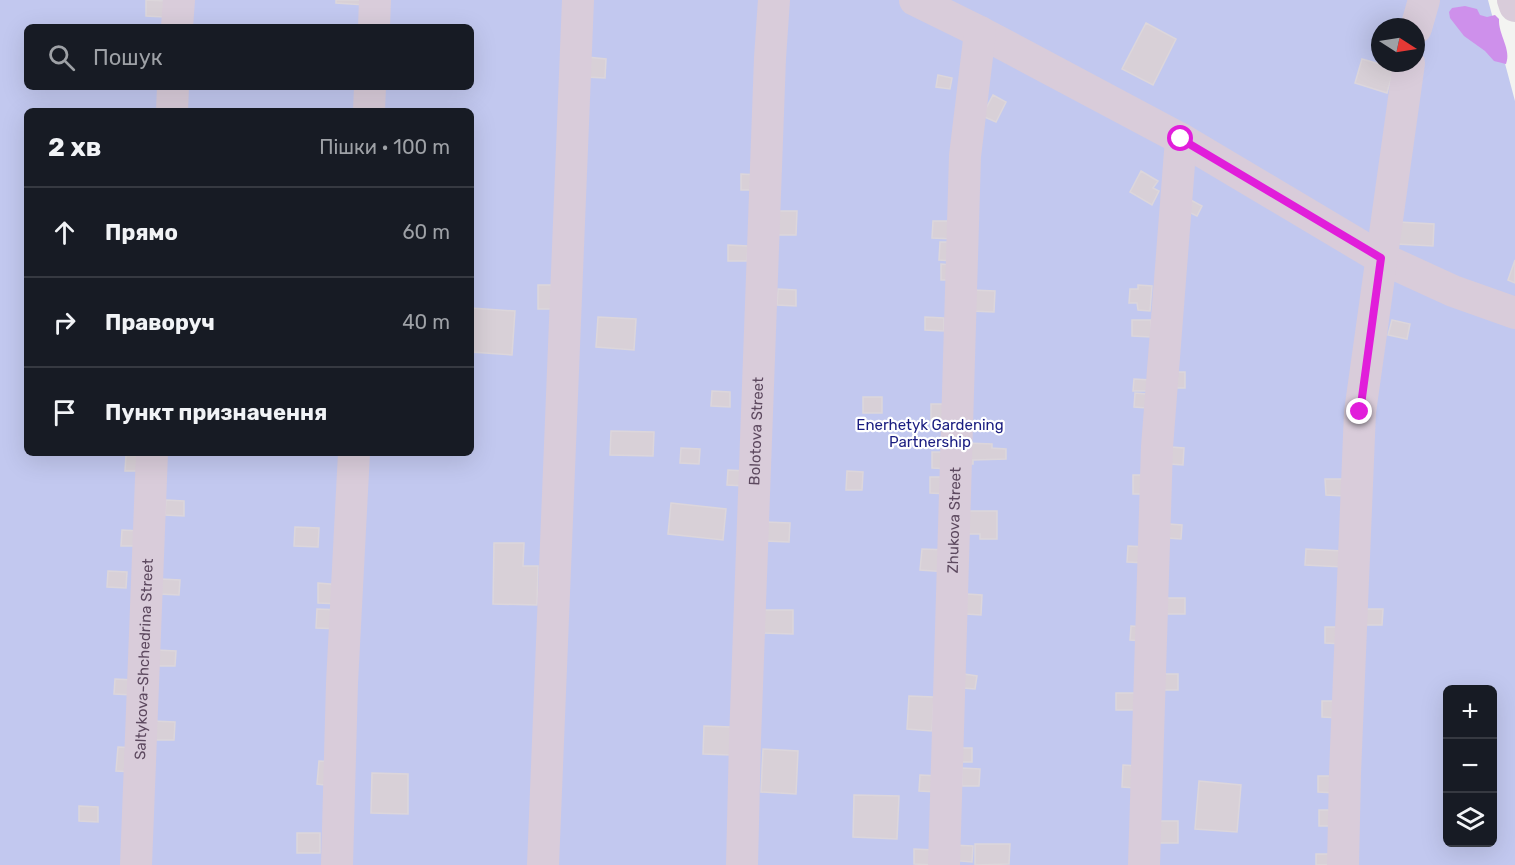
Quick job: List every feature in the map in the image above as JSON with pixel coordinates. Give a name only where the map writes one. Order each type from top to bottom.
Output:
[{"type":"lane","points":[[177,24],[179,0]]},
{"type":"lane","points":[[374,24],[375,0]]},
{"type":"lane","points":[[543,865],[578,0]]},
{"type":"lane","name":"Bolotova Street","points":[[742,865],[766,141],[774,0]]},
{"type":"lane","points":[[915,0],[1181,139],[1381,258],[1453,291],[1515,313]]},
{"type":"lane","points":[[1419,18],[1424,0]]},
{"type":"lane","points":[[1513,0],[1515,6]]},
{"type":"lane","name":"Zhukova Street","points":[[944,865],[965,156],[980,32]]},
{"type":"lane","points":[[1343,865],[1360,412],[1407,72]]},
{"type":"lane","points":[[172,108],[173,90]]},
{"type":"lane","points":[[369,108],[370,90]]},
{"type":"lane","points":[[1144,865],[1157,447],[1181,139]]},
{"type":"lane","name":"Saltykova-Shchedrina Street","points":[[136,865],[152,456]]},
{"type":"lane","points":[[337,865],[342,683],[354,456]]},
{"type":"green space","name":"Enerhetyk Gardening Partnership","points":[[0,0],[1488,0],[1515,101],[1515,865],[0,865]]},
{"type":"shaded area","points":[[1465,6],[1477,9],[1480,15],[1487,17],[1495,15],[1499,19],[1507,53],[1506,64],[1494,61],[1485,51],[1464,36],[1450,18],[1449,12],[1452,8]]},
{"type":"building","points":[[146,0],[165,1],[164,17],[146,16]]},
{"type":"building","points":[[336,0],[366,0],[365,5],[336,3]]},
{"type":"building","points":[[1146,23],[1176,39],[1153,85],[1122,69]]},
{"type":"building","points":[[587,57],[606,59],[605,78],[585,77]]},
{"type":"building","points":[[1362,59],[1371,62],[1371,72],[1393,72],[1387,93],[1355,83]]},
{"type":"building","points":[[938,75],[952,78],[950,89],[936,87]]},
{"type":"building","points":[[993,95],[1006,102],[996,122],[982,116]]},
{"type":"building","points":[[1141,171],[1158,181],[1153,188],[1159,191],[1152,205],[1130,192]]},
{"type":"building","points":[[741,174],[760,175],[759,190],[741,190]]},
{"type":"building","points":[[1187,198],[1202,206],[1197,216],[1182,209]]},
{"type":"building","points":[[778,211],[797,211],[796,235],[777,235]]},
{"type":"building","points":[[933,221],[955,221],[954,239],[932,238]]},
{"type":"building","points":[[1399,222],[1434,224],[1433,246],[1397,244]]},
{"type":"building","points":[[940,242],[954,242],[953,261],[939,260]]},
{"type":"building","points":[[728,245],[748,246],[747,261],[728,261]]},
{"type":"building","points":[[1515,260],[1515,283],[1508,280]]},
{"type":"building","points":[[941,264],[953,265],[953,280],[941,280]]},
{"type":"building","points":[[538,285],[557,285],[557,309],[538,309]]},
{"type":"building","points":[[1138,285],[1152,286],[1150,311],[1138,310],[1137,303],[1129,303],[1130,289],[1138,289]]},
{"type":"building","points":[[778,289],[796,290],[796,306],[777,305]]},
{"type":"building","points":[[972,290],[995,291],[994,312],[971,311]]},
{"type":"building","points":[[474,308],[515,311],[512,355],[474,352]]},
{"type":"building","points":[[598,317],[636,319],[634,350],[596,347]]},
{"type":"building","points":[[925,317],[944,318],[944,331],[925,330]]},
{"type":"building","points":[[1132,320],[1151,320],[1151,337],[1132,336]]},
{"type":"building","points":[[1392,320],[1410,324],[1407,339],[1388,335]]},
{"type":"building","points":[[1172,372],[1185,372],[1185,388],[1171,388]]},
{"type":"building","points":[[1134,379],[1151,380],[1151,391],[1133,391]]},
{"type":"building","points":[[712,391],[730,392],[730,407],[711,406]]},
{"type":"building","points":[[1135,393],[1147,394],[1146,408],[1134,407]]},
{"type":"building","points":[[863,397],[882,397],[882,413],[863,413]]},
{"type":"building","points":[[931,404],[950,404],[950,421],[931,420]]},
{"type":"building","points":[[611,431],[654,432],[653,456],[610,455]]},
{"type":"building","points":[[966,443],[992,444],[992,448],[1006,449],[1006,459],[973,460],[973,464],[965,464]]},
{"type":"building","points":[[1171,447],[1184,448],[1183,465],[1170,464]]},
{"type":"building","points":[[681,448],[700,449],[699,464],[680,463]]},
{"type":"building","points":[[932,452],[951,452],[951,469],[932,468]]},
{"type":"building","points":[[126,456],[145,456],[144,471],[125,471]]},
{"type":"building","points":[[728,470],[747,471],[746,486],[727,485]]},
{"type":"building","points":[[847,471],[863,472],[862,490],[846,490]]},
{"type":"building","points":[[1133,475],[1149,475],[1149,494],[1133,494]]},
{"type":"building","points":[[930,477],[949,477],[948,494],[930,493]]},
{"type":"building","points":[[1325,479],[1345,479],[1344,496],[1326,495]]},
{"type":"building","points":[[166,500],[184,501],[184,516],[165,515]]},
{"type":"building","points":[[671,503],[726,509],[723,540],[668,534]]},
{"type":"building","points":[[967,511],[997,511],[997,539],[980,539],[980,534],[967,534]]},
{"type":"building","points":[[766,522],[790,523],[789,542],[765,541]]},
{"type":"building","points":[[1169,524],[1182,525],[1181,539],[1168,538]]},
{"type":"building","points":[[295,527],[319,528],[318,547],[294,546]]},
{"type":"building","points":[[122,530],[141,531],[140,546],[121,546]]},
{"type":"building","points":[[494,543],[524,543],[523,566],[538,566],[537,605],[493,604]]},
{"type":"building","points":[[1128,546],[1147,547],[1146,563],[1127,562]]},
{"type":"building","points":[[922,549],[949,550],[948,572],[920,570]]},
{"type":"building","points":[[1306,549],[1343,551],[1343,567],[1305,565]]},
{"type":"building","points":[[108,571],[127,572],[126,588],[107,587]]},
{"type":"building","points":[[161,579],[180,580],[179,595],[160,594]]},
{"type":"building","points":[[318,583],[342,585],[341,604],[318,603]]},
{"type":"building","points":[[967,594],[982,595],[981,615],[966,614]]},
{"type":"building","points":[[1166,598],[1185,598],[1185,614],[1166,614]]},
{"type":"building","points":[[317,609],[341,610],[340,629],[316,628]]},
{"type":"building","points":[[1364,609],[1383,609],[1382,625],[1364,625]]},
{"type":"building","points":[[764,610],[793,610],[793,634],[763,633]]},
{"type":"building","points":[[1131,626],[1144,627],[1143,641],[1130,640]]},
{"type":"building","points":[[1325,627],[1345,627],[1344,644],[1325,643]]},
{"type":"building","points":[[157,650],[176,651],[175,666],[156,666]]},
{"type":"building","points":[[964,674],[977,676],[975,689],[963,688]]},
{"type":"building","points":[[1164,674],[1178,674],[1178,690],[1163,690]]},
{"type":"building","points":[[115,679],[134,680],[133,695],[114,694]]},
{"type":"building","points":[[1116,693],[1138,693],[1138,710],[1116,710]]},
{"type":"building","points":[[909,696],[934,697],[932,731],[907,729]]},
{"type":"building","points":[[1322,701],[1341,701],[1341,718],[1322,717]]},
{"type":"building","points":[[153,721],[175,722],[174,740],[153,740]]},
{"type":"building","points":[[704,726],[731,727],[730,755],[703,754]]},
{"type":"building","points":[[118,747],[137,748],[135,772],[116,771]]},
{"type":"building","points":[[959,748],[972,748],[972,762],[959,762]]},
{"type":"building","points":[[763,749],[798,751],[796,794],[761,792]]},
{"type":"building","points":[[319,761],[334,762],[332,786],[317,784]]},
{"type":"building","points":[[1123,765],[1138,766],[1136,788],[1122,787]]},
{"type":"building","points":[[962,768],[980,769],[979,786],[962,786]]},
{"type":"building","points":[[372,773],[408,774],[408,814],[371,813]]},
{"type":"building","points":[[920,775],[939,776],[938,792],[919,791]]},
{"type":"building","points":[[1318,776],[1337,776],[1336,793],[1318,792]]},
{"type":"building","points":[[1199,781],[1241,785],[1237,832],[1195,829]]},
{"type":"building","points":[[854,795],[899,796],[897,839],[853,837]]},
{"type":"building","points":[[79,806],[98,807],[98,822],[79,821]]},
{"type":"building","points":[[1319,810],[1338,810],[1338,826],[1319,826]]},
{"type":"building","points":[[1156,821],[1178,821],[1178,843],[1156,843]]},
{"type":"building","points":[[297,833],[320,833],[320,853],[297,853]]},
{"type":"building","points":[[975,844],[1010,844],[1009,864],[975,865]]},
{"type":"building","points":[[951,845],[973,846],[972,862],[950,860]]},
{"type":"building","points":[[914,849],[934,850],[933,865],[914,864]]},
{"type":"building","points":[[1316,854],[1336,854],[1335,865],[1316,865]]},
{"type":"route","points":[[1181,139],[1381,258],[1360,412]]}]
